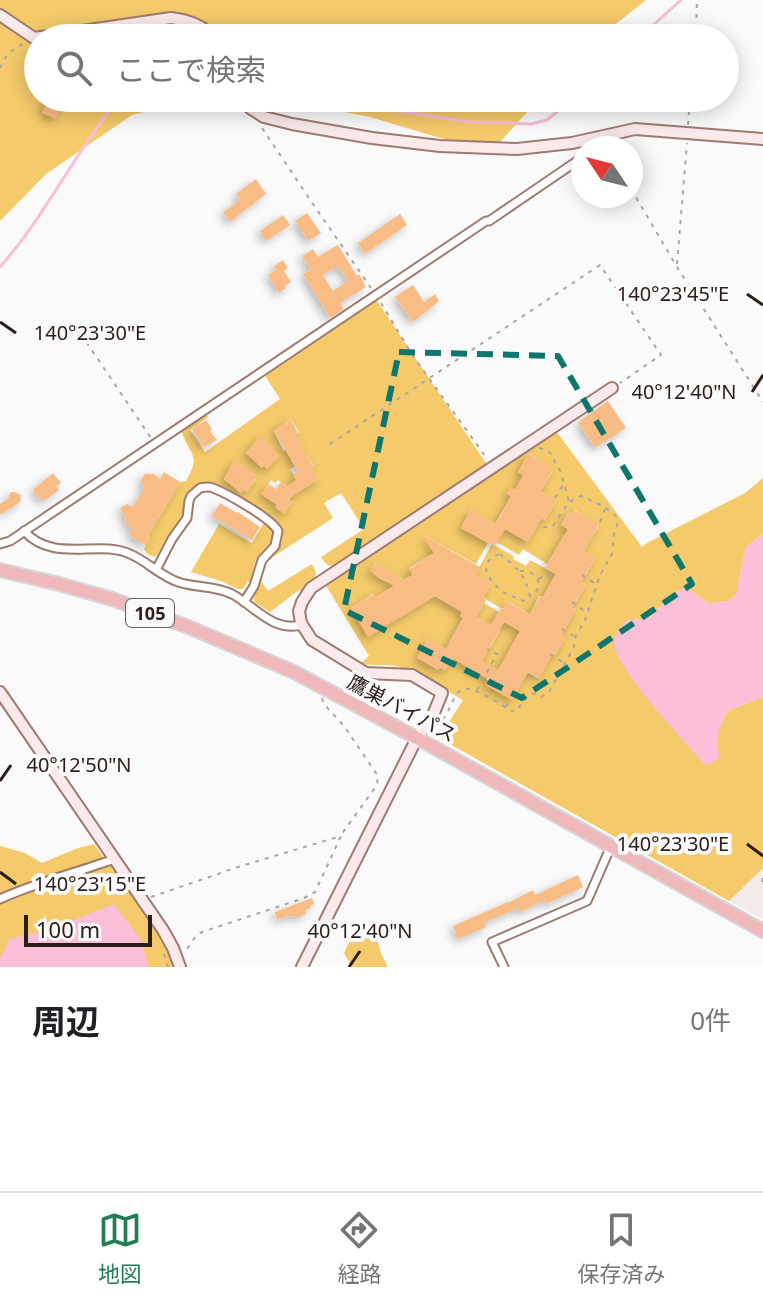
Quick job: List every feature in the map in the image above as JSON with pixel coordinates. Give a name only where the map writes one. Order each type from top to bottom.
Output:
[{"type":"highway","name":"鷹巣バイパス","points":[[0,570],[112,599],[186,626],[294,672],[763,931]]},
{"type":"street","points":[[0,15],[24,31]]},
{"type":"street","points":[[130,24],[171,18],[195,24]]},
{"type":"street","points":[[258,112],[264,117],[292,124],[440,146],[517,149],[571,145]]},
{"type":"street","points":[[616,136],[635,129],[763,139]]},
{"type":"street","points":[[0,544],[10,541],[571,165]]},
{"type":"street","points":[[302,967],[442,693],[412,675],[366,673],[312,640],[302,625],[299,611],[302,602],[311,588],[612,388]]},
{"type":"street","points":[[156,570],[187,518],[191,496],[200,488],[212,488],[264,516],[274,523],[278,531],[275,546],[262,560],[254,586],[244,602]]},
{"type":"street","points":[[24,531],[50,546],[78,551],[114,549],[127,552],[175,581],[210,586],[230,593],[280,627],[302,625]]},
{"type":"street","points":[[0,692],[163,930],[179,963]]},
{"type":"street","points":[[504,967],[492,942],[587,901],[611,846]]},
{"type":"street","points":[[0,899],[114,859]]},
{"type":"path","points":[[696,24],[697,0]]},
{"type":"path","points":[[0,68],[8,53],[24,44]]},
{"type":"path","points":[[253,112],[493,467]]},
{"type":"path","points":[[677,267],[689,112]]},
{"type":"path","points":[[642,208],[763,402]]},
{"type":"path","points":[[330,444],[600,265],[661,355],[612,388]]},
{"type":"path","points":[[81,334],[154,442]]},
{"type":"path","points":[[527,445],[546,450],[554,456],[569,502]]},
{"type":"path","points":[[555,498],[564,484]]},
{"type":"path","points":[[433,715],[444,718],[461,690],[466,688],[515,712],[532,693],[544,696],[574,647],[575,637],[600,575],[612,554],[616,516],[581,496],[569,502],[552,527],[538,523]]},
{"type":"path","points":[[600,522],[605,508]]},
{"type":"path","points":[[519,571],[531,572],[540,585],[538,590],[530,597],[524,601],[496,587],[485,568],[490,560],[500,554],[526,581],[530,597]]},
{"type":"path","points":[[538,580],[553,575]]},
{"type":"path","points":[[582,575],[597,585]]},
{"type":"path","points":[[572,602],[587,613]]},
{"type":"path","points":[[562,629],[575,637]]},
{"type":"path","points":[[477,691],[497,654],[487,649]]},
{"type":"path","points":[[550,654],[565,663]]},
{"type":"path","points":[[473,673],[483,679]]},
{"type":"path","points":[[535,678],[551,688]]},
{"type":"path","points":[[179,963],[202,932],[315,892],[341,836],[377,785],[378,776],[344,726],[324,704],[318,685]]},
{"type":"path","points":[[505,708],[509,701]]},
{"type":"path","points":[[142,900],[341,836]]},
{"type":"path","points":[[763,878],[763,886]]},
{"type":"highlighted area","points":[[399,352],[558,356],[692,584],[522,698],[344,610]]},
{"type":"shaded area","points":[[0,0],[646,0],[616,24],[24,24],[24,112],[144,112],[132,115],[46,174],[0,221]]},
{"type":"shaded area","points":[[344,112],[527,112],[490,153]]},
{"type":"shaded area","points":[[375,298],[486,463],[486,468],[336,566],[328,565],[321,557],[364,529],[341,493],[324,503],[333,518],[268,560],[266,558],[282,540],[278,525],[254,506],[209,484],[197,486],[189,492],[178,525],[155,557],[147,554],[144,549],[150,538],[148,536],[180,482],[186,481],[193,465],[194,460],[181,430],[205,412],[208,417],[190,430],[205,452],[280,399],[264,374]],"holes":[[[291,419],[299,432],[283,451],[274,431]],[[305,454],[319,479],[300,491],[296,475],[290,470],[295,466],[291,461]],[[235,461],[256,479],[247,491],[241,493],[224,479]],[[271,480],[275,483],[278,480],[290,488],[289,500],[292,502],[284,513],[262,494]]]},
{"type":"shaded area","points":[[556,431],[642,547],[745,493],[763,478],[763,534],[746,547],[736,595],[728,601],[709,604],[687,588],[676,591],[649,618],[626,621],[717,747],[717,733],[727,711],[763,697],[763,868],[729,901],[439,738],[463,700],[408,670],[361,663],[369,656],[325,584]],"holes":[[[529,454],[550,466],[552,472],[545,484],[536,489],[556,501],[545,520],[520,506],[528,542],[505,529],[491,539],[519,555],[523,549],[547,564],[565,534],[573,532],[561,525],[568,513],[572,515],[575,510],[599,525],[589,542],[577,535],[571,544],[595,558],[586,575],[561,569],[586,584],[576,602],[551,596],[576,610],[542,623],[565,638],[555,655],[537,645],[549,660],[538,678],[519,668],[486,685],[493,667],[504,674],[520,631],[496,618],[499,612],[484,603],[476,617],[500,630],[490,648],[472,638],[462,642],[485,655],[476,672],[455,657],[445,670],[417,658],[428,639],[451,652],[449,643],[463,618],[460,616],[462,612],[435,596],[368,636],[351,608],[373,594],[376,597],[396,585],[380,579],[371,570],[375,564],[403,580],[413,575],[409,568],[434,553],[425,536],[476,564],[488,543],[461,528],[471,510],[494,526],[511,496],[507,494],[511,488],[515,490],[531,479],[518,472]]]},
{"type":"shaded area","points":[[265,521],[274,537],[257,558],[250,583],[248,581],[243,589],[191,572],[219,524],[252,543]]},
{"type":"shaded area","points":[[763,534],[763,697],[727,711],[719,734],[720,758],[706,766],[638,687],[617,654],[614,640],[626,621],[649,618],[676,591],[687,588],[709,604],[728,601],[736,595],[746,547]]},
{"type":"shaded area","points":[[492,544],[526,566],[530,560],[556,574],[530,614],[508,602],[503,609],[483,598],[491,583],[475,575]]},
{"type":"shaded area","points":[[312,564],[315,579],[304,593],[299,590],[270,612],[254,602],[253,595],[261,581],[268,591]]},
{"type":"shaded area","points":[[94,844],[106,861],[114,859],[180,967],[0,967],[0,846],[25,853],[42,863]]},
{"type":"shaded area","points":[[763,868],[763,919],[729,901]]},
{"type":"shaded area","points":[[114,904],[140,938],[149,967],[0,967],[0,958],[9,939],[48,930]]},
{"type":"shaded area","points":[[375,931],[388,967],[352,967],[344,953],[349,942]]},
{"type":"building","points":[[42,112],[59,112],[56,119]]},
{"type":"building","points":[[256,179],[266,194],[230,222],[223,212],[240,200],[236,194]]},
{"type":"building","points":[[307,213],[321,233],[308,241],[295,221]]},
{"type":"building","points":[[400,214],[407,225],[365,254],[358,243]]},
{"type":"building","points":[[283,215],[290,225],[266,241],[260,231]]},
{"type":"building","points":[[338,245],[366,287],[340,303],[344,309],[330,318],[303,274],[311,269],[302,256],[313,249],[318,257]],"holes":[[[339,267],[348,281],[333,291],[323,275]]]},
{"type":"building","points":[[283,260],[288,268],[284,271],[291,282],[279,293],[268,275]]},
{"type":"building","points":[[413,285],[424,302],[435,294],[439,301],[413,322],[395,297]]},
{"type":"building","points":[[608,401],[626,428],[595,448],[578,422]]},
{"type":"building","points":[[291,419],[303,444],[300,446],[319,479],[288,499],[292,502],[284,514],[261,494],[269,484],[276,489],[281,482],[287,486],[296,480],[293,475],[298,471],[274,431]]},
{"type":"building","points":[[206,420],[217,440],[204,447],[192,429]]},
{"type":"building","points":[[260,436],[280,456],[267,469],[246,453]]},
{"type":"building","points":[[528,454],[551,466],[549,470],[552,471],[541,492],[556,501],[528,542],[505,529],[495,546],[461,528],[471,510],[496,524],[511,496],[507,494],[511,487],[515,490],[523,475],[518,472]]},
{"type":"building","points":[[234,460],[256,475],[247,492],[243,490],[241,493],[224,479]]},
{"type":"building","points":[[164,472],[180,482],[148,536],[146,546],[129,535],[133,528],[124,523],[126,519],[120,508],[127,504],[133,507],[144,488],[141,480],[145,474],[154,474],[160,479]]},
{"type":"building","points":[[53,473],[61,483],[56,486],[59,490],[44,501],[41,497],[39,499],[33,490]]},
{"type":"building","points":[[11,492],[21,495],[20,502],[0,515],[0,504],[7,500]]},
{"type":"building","points":[[220,503],[260,527],[252,540],[212,516]]},
{"type":"building","points":[[574,510],[599,524],[584,551],[595,558],[582,581],[586,584],[572,608],[576,610],[562,635],[566,637],[539,678],[528,672],[512,700],[486,685],[489,681],[486,678],[454,659],[445,670],[440,667],[438,670],[417,658],[428,638],[446,649],[463,618],[460,616],[462,612],[435,596],[368,637],[351,608],[394,586],[370,571],[374,564],[379,564],[403,580],[413,575],[409,569],[434,553],[423,535],[480,567],[475,575],[491,583],[476,617],[491,625],[507,602],[530,614],[556,574],[545,568],[568,529],[561,525],[568,513],[572,515]],"holes":[[[504,622],[520,631],[498,670],[482,661]]]},
{"type":"building","points":[[578,875],[583,887],[546,904],[544,900],[521,912],[518,908],[458,939],[453,926],[533,890],[535,895]]},
{"type":"building","points":[[312,898],[314,904],[305,910],[306,914],[277,920],[275,912]]},
{"type":"waterway","points":[[654,24],[681,0]]},
{"type":"waterway","points":[[0,267],[25,236],[108,112]]},
{"type":"waterway","points":[[404,112],[470,122],[531,124],[547,120],[557,112]]}]
